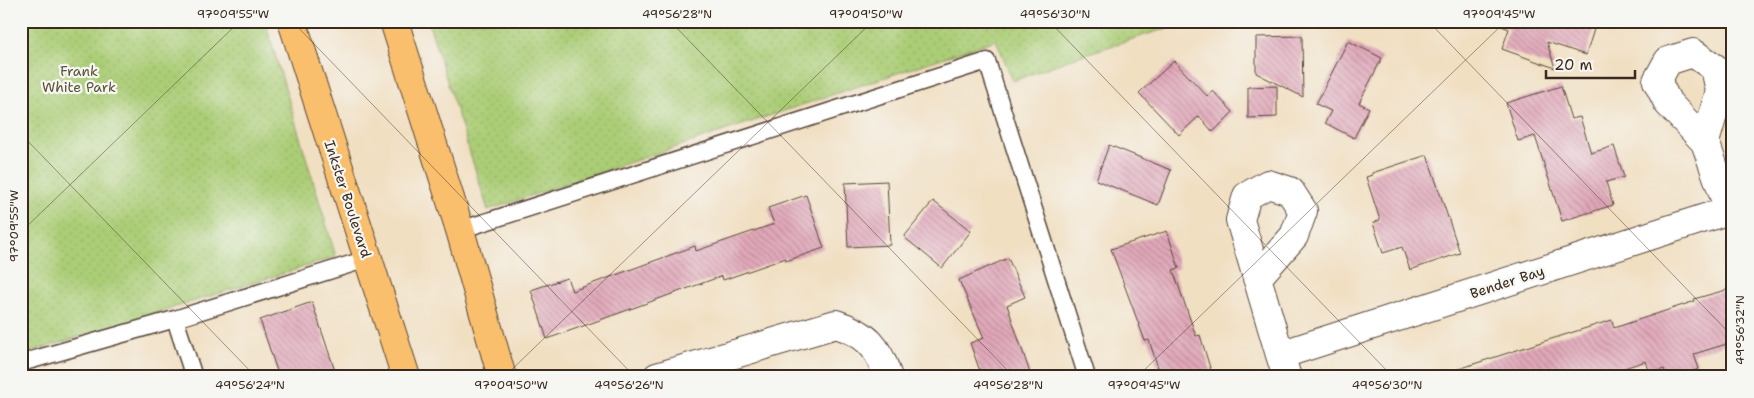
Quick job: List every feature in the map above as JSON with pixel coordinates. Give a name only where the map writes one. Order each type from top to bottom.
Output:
[{"type":"main road","name":"Inkster Boulevard","points":[[292,21],[406,377]]},
{"type":"main road","points":[[394,21],[460,230],[502,377]]},
{"type":"street","points":[[1705,142],[1731,210]]},
{"type":"street","name":"Bender Bay","points":[[1257,278],[1284,366],[1731,210]]},
{"type":"street","points":[[657,377],[691,372],[836,324],[852,329],[869,340],[881,357],[888,377]]},
{"type":"lane","points":[[460,230],[987,60],[1087,377]]},
{"type":"lane","points":[[21,363],[175,319],[367,259]]},
{"type":"lane","points":[[175,319],[194,377]]},
{"type":"green space","name":"Frank White Park","points":[[21,21],[265,21],[336,257],[21,355]]},
{"type":"green space","points":[[428,21],[1189,21],[1073,58],[1013,81],[996,40],[488,210]]},
{"type":"building","points":[[1500,21],[1582,21],[1595,26],[1586,55],[1547,42],[1555,68],[1502,49],[1509,29],[1499,25]]},
{"type":"building","points":[[1302,36],[1303,97],[1256,73],[1256,37]]},
{"type":"building","points":[[1348,41],[1382,58],[1359,103],[1369,108],[1354,138],[1325,123],[1331,111],[1316,104]]},
{"type":"building","points":[[1174,61],[1207,96],[1213,91],[1233,112],[1213,132],[1199,116],[1179,135],[1139,93]]},
{"type":"building","points":[[1277,86],[1277,117],[1248,118],[1248,87]]},
{"type":"building","points":[[1561,86],[1571,119],[1580,117],[1591,153],[1614,146],[1624,177],[1606,182],[1613,205],[1562,221],[1535,136],[1518,141],[1506,103]]},
{"type":"building","points":[[1109,145],[1171,170],[1158,205],[1096,180]]},
{"type":"building","points":[[1427,155],[1460,253],[1410,270],[1402,247],[1383,253],[1373,223],[1380,220],[1366,177],[1372,175],[1372,173]]},
{"type":"building","points":[[887,181],[890,245],[848,247],[845,183]]},
{"type":"building","points":[[806,195],[824,248],[786,261],[786,258],[723,280],[722,276],[547,339],[531,290],[567,278],[572,291],[695,246],[696,251],[774,224],[768,208]]},
{"type":"building","points":[[933,201],[971,231],[942,268],[904,237]]},
{"type":"building","points":[[1167,231],[1179,268],[1173,270],[1196,336],[1200,335],[1211,371],[1193,377],[1161,377],[1149,340],[1145,341],[1111,249]]},
{"type":"building","points":[[1008,258],[1025,297],[1007,305],[1030,373],[1017,377],[982,377],[970,343],[984,338],[959,280]]},
{"type":"building","points":[[1733,288],[1733,342],[1694,354],[1699,369],[1676,377],[1667,377],[1664,369],[1650,374],[1646,361],[1596,377],[1450,377],[1449,372],[1548,340],[1612,320],[1614,328],[1695,301],[1694,299]]},
{"type":"building","points":[[312,302],[337,377],[279,377],[260,320]]}]
